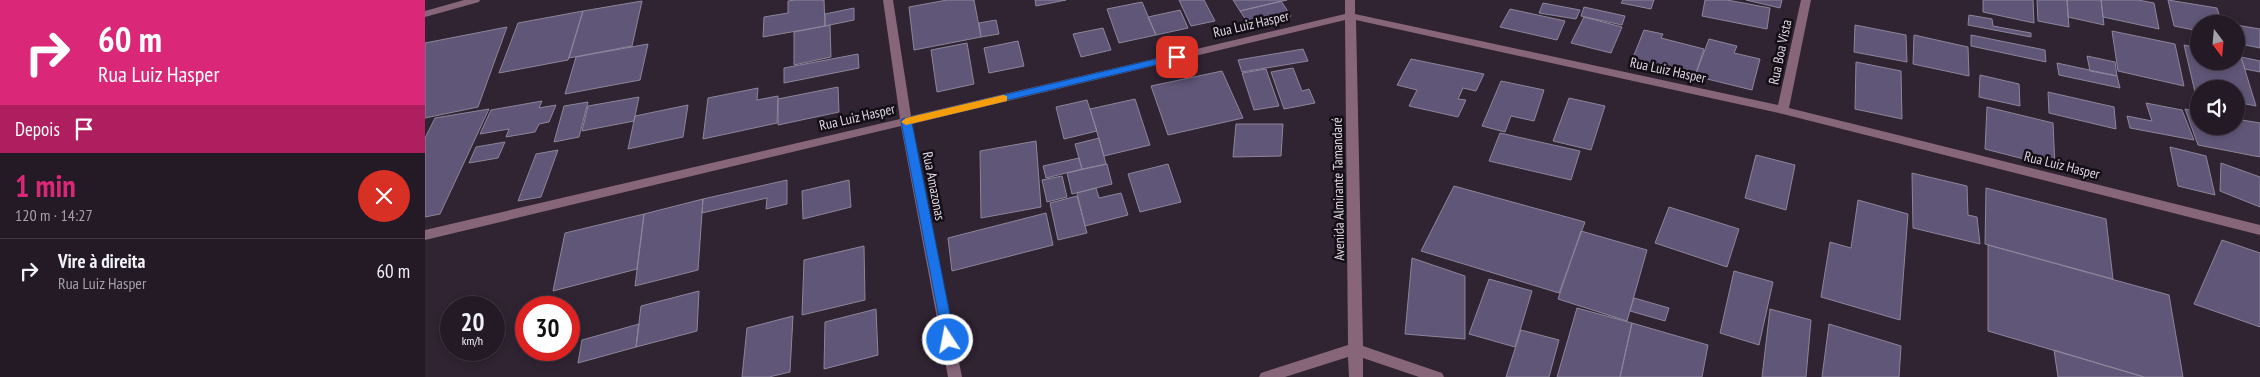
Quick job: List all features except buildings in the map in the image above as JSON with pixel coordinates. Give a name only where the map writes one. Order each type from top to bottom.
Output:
[{"type":"street","points":[[425,14],[475,0]]},
{"type":"street","name":"Rua Amazonas","points":[[888,0],[906,121],[955,377]]},
{"type":"street","name":"Avenida Almirante Tamandaré","points":[[1350,0],[1356,377]]},
{"type":"street","name":"Rua Boa Vista","points":[[1783,110],[1806,0]]},
{"type":"street","name":"Rua Luiz Hasper","points":[[425,234],[1350,16],[1783,110],[2260,230]]},
{"type":"street","points":[[1266,377],[1355,349],[1437,377]]},
{"type":"slow traffic","points":[[906,122],[1003,98]]},
{"type":"route","points":[[948,340],[906,121],[1177,57]]}]
